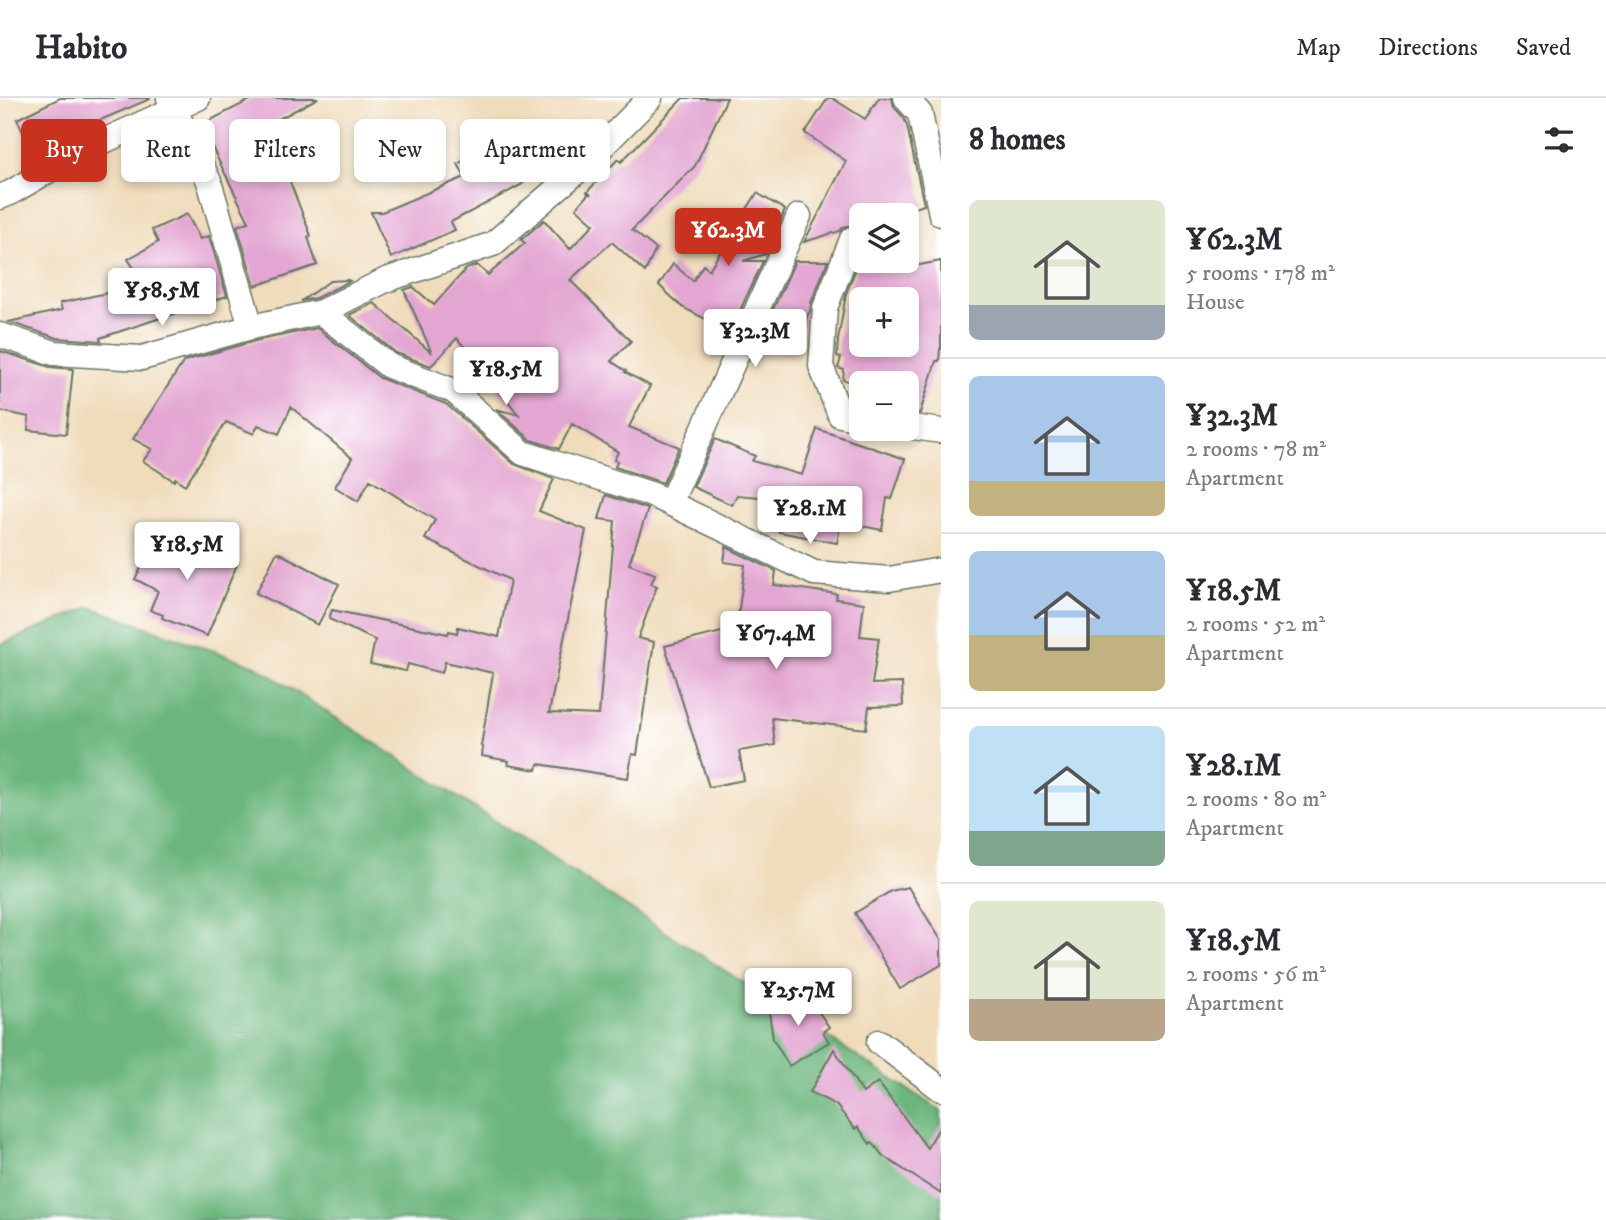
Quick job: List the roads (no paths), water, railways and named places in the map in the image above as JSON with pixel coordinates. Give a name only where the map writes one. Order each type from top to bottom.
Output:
[{"type":"street","points":[[0,197],[172,103],[198,98]]},
{"type":"street","points":[[0,335],[54,353],[142,358],[251,327],[321,312],[386,280],[493,244],[581,168],[650,98]]},
{"type":"street","points":[[906,98],[920,114],[941,214]]},
{"type":"street","points":[[172,103],[209,181],[251,327]]},
{"type":"street","points":[[670,503],[799,216]]},
{"type":"street","points":[[849,247],[825,308],[821,366],[840,415],[849,416]]},
{"type":"street","points":[[321,312],[389,366],[454,391],[523,453],[653,495],[814,573],[889,579],[941,570]]},
{"type":"street","points":[[919,428],[941,431]]},
{"type":"street","points":[[879,1042],[941,1089]]}]
